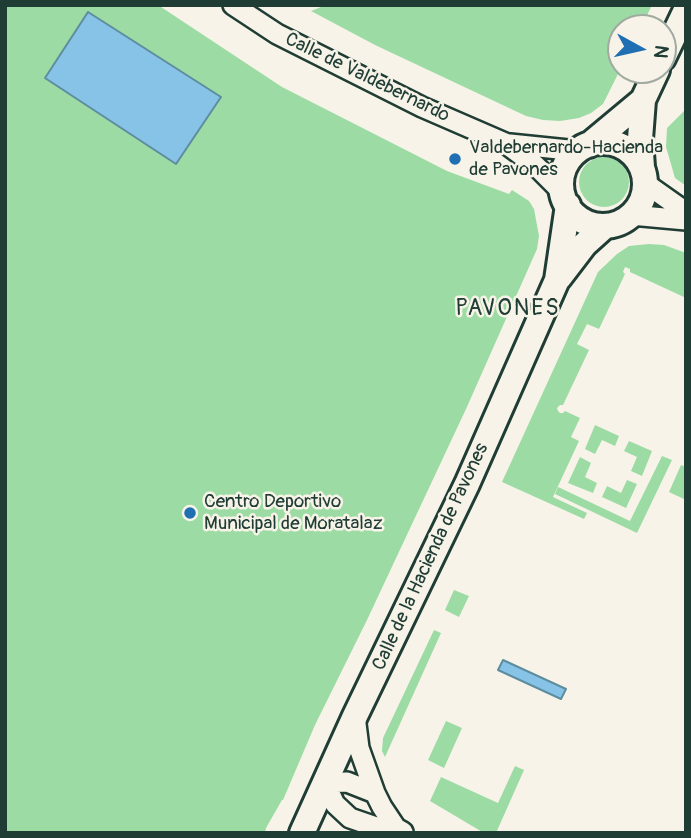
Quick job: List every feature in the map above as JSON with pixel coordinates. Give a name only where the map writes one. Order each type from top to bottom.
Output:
[{"type":"street","name":"Calle de Valdebernardo","points":[[233,5],[276,34],[422,107],[505,143],[536,166],[565,199]]},
{"type":"street","points":[[677,29],[686,10]]},
{"type":"street","points":[[643,100],[571,157],[565,168],[561,182],[565,199],[572,212],[586,222],[605,226],[620,223],[631,215],[642,200],[644,175],[640,139],[643,100],[650,84]]},
{"type":"street","points":[[583,148],[599,142],[621,146],[634,155],[644,175],[686,212]]},
{"type":"street","name":"Calle de Valdebernardo","points":[[505,143],[583,148]]},
{"type":"street","name":"Calle de la Hacienda de Pavones","points":[[302,833],[467,484],[557,280],[564,240],[565,199]]},
{"type":"street","points":[[631,215],[686,220]]},
{"type":"street","name":"Calle de la Hacienda de Pavones","points":[[557,280],[585,244],[605,226]]},
{"type":"street","points":[[355,716],[359,748],[382,807],[386,830],[351,818],[335,804],[325,783],[347,782],[375,793]]},
{"type":"green space","name":"Centro Deportivo Municipal de Moratalaz","points":[[5,5],[158,5],[282,87],[447,171],[509,194],[512,190],[529,201],[534,209],[539,236],[537,249],[466,409],[315,725],[283,800],[265,833],[5,833]]},
{"type":"green space","points":[[326,5],[652,5],[648,14],[607,14],[607,84],[613,84],[603,104],[591,113],[560,121],[526,116],[375,45],[311,11]]},
{"type":"green space","points":[[686,109],[686,186],[675,178],[666,147],[667,128]]},
{"type":"green space","points":[[604,157],[622,164],[629,182],[622,200],[604,207],[586,200],[579,182],[586,164]]},
{"type":"green space","points":[[664,245],[686,253],[686,298],[630,272],[630,269],[625,267],[625,274],[599,329],[587,324],[577,344],[589,350],[563,405],[557,408],[560,413],[565,411],[580,418],[571,437],[579,441],[553,497],[587,513],[584,519],[502,482],[598,272],[629,246]]},
{"type":"green space","points":[[595,425],[619,436],[615,446],[602,440],[595,454],[585,449]]},
{"type":"green space","points":[[629,441],[652,451],[642,476],[631,471],[637,457],[624,451]]},
{"type":"green space","points":[[662,456],[672,460],[637,533],[555,494],[558,487],[630,521]]},
{"type":"green space","points":[[580,457],[591,463],[585,477],[597,483],[593,493],[568,483]]},
{"type":"green space","points":[[681,465],[686,467],[686,500],[669,492]]},
{"type":"green space","points":[[627,480],[637,484],[626,508],[602,497],[607,486],[621,493]]},
{"type":"green space","points":[[454,590],[469,596],[459,617],[445,610]]},
{"type":"green space","points":[[434,630],[441,633],[385,757],[382,751],[383,738]]},
{"type":"green space","points":[[446,721],[462,728],[444,768],[428,760]]},
{"type":"green space","points":[[515,766],[524,770],[496,833],[484,833],[430,801],[441,777],[498,803]]},
{"type":"water","points":[[88,12],[221,97],[176,164],[45,78]]},
{"type":"water","points":[[503,660],[566,689],[561,699],[498,670]]},
{"type":"place","name":"Valdebernardo-Hacienda de Pavones","points":[[455,159]]},
{"type":"place","name":"Centro Deportivo Municipal de Moratalaz","points":[[190,513]]},
{"type":"district","name":"PAVONES","points":[[508,309]]}]
